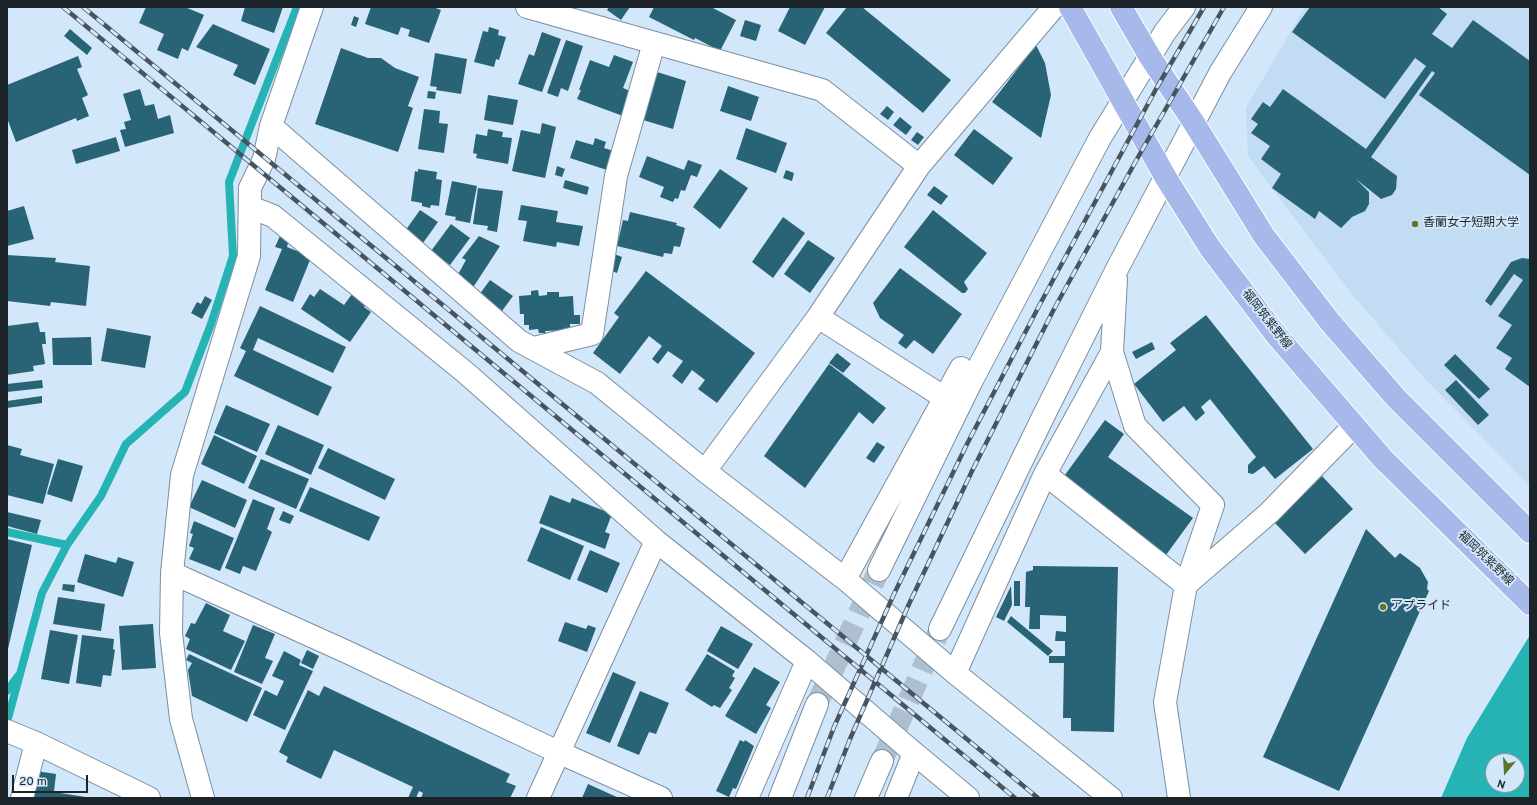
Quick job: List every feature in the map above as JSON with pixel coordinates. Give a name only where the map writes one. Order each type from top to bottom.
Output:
[{"type":"main road","name":"福岡筑紫野線","points":[[1070,7],[1166,178],[1210,248],[1277,336],[1383,459],[1524,598]]},
{"type":"main road","points":[[1121,7],[1150,57],[1194,122],[1264,236],[1330,322],[1396,398],[1530,532]]},
{"type":"street","points":[[203,798],[181,719],[171,633],[172,573],[182,475],[249,256],[250,188],[264,159],[271,126],[312,7]]},
{"type":"street","points":[[527,7],[822,90],[920,166]]},
{"type":"street","points":[[705,471],[818,317],[920,166],[1054,7]]},
{"type":"street","points":[[879,570],[971,382],[1100,138],[1150,57],[1184,7]]},
{"type":"street","points":[[940,629],[1039,424],[1116,271],[1220,73],[1261,7]]},
{"type":"street","points":[[534,348],[592,334],[616,176],[654,43]]},
{"type":"street","points":[[271,126],[519,341],[597,383],[705,471],[845,579],[955,673],[1111,798]]},
{"type":"street","points":[[250,207],[273,216],[466,373],[656,541],[807,661],[968,798]]},
{"type":"street","points":[[845,579],[945,398],[1006,283],[1044,244]]},
{"type":"street","points":[[1116,271],[1112,352],[1135,426],[1213,505],[1186,585],[1165,702],[1179,798]]},
{"type":"street","points":[[818,317],[945,398]]},
{"type":"street","points":[[955,673],[1045,474],[1112,352]]},
{"type":"street","points":[[1186,585],[1270,513],[1354,426]]},
{"type":"street","points":[[1045,474],[1186,585]]},
{"type":"street","points":[[538,798],[656,541]]},
{"type":"street","points":[[172,573],[347,652],[558,752],[661,798]]},
{"type":"street","points":[[747,798],[807,661]]},
{"type":"street","points":[[780,798],[817,704]]},
{"type":"street","points":[[12,733],[36,743],[149,798]]},
{"type":"street","points":[[22,798],[36,743]]},
{"type":"street","points":[[896,798],[914,753]]},
{"type":"street","points":[[866,798],[882,761]]},
{"type":"shaded area","name":"香蘭女子短期大学","points":[[1305,7],[1530,7],[1530,486],[1424,378],[1351,293],[1248,156],[1246,108]]},
{"type":"shaded area","points":[[1530,635],[1530,798],[1441,798],[1467,738]]},
{"type":"building","points":[[146,7],[185,7],[204,15],[188,51],[182,48],[178,59],[157,50],[164,34],[139,23]]},
{"type":"building","points":[[245,7],[283,7],[274,33],[241,21]]},
{"type":"building","points":[[371,7],[433,7],[441,10],[429,43],[408,36],[410,30],[401,27],[398,35],[365,24]]},
{"type":"building","points":[[609,7],[630,7],[621,20],[607,10]]},
{"type":"building","points":[[654,7],[711,7],[736,20],[720,51],[695,38],[694,40],[649,17]]},
{"type":"building","points":[[790,7],[825,7],[805,45],[778,31]]},
{"type":"building","points":[[847,7],[862,7],[951,80],[923,113],[826,33]]},
{"type":"building","points":[[1310,7],[1438,7],[1447,14],[1432,34],[1452,48],[1473,20],[1530,61],[1530,175],[1419,95],[1435,73],[1432,71],[1371,157],[1397,176],[1396,189],[1392,195],[1381,199],[1356,179],[1369,192],[1369,204],[1365,211],[1352,217],[1341,228],[1319,211],[1315,219],[1272,188],[1281,174],[1261,159],[1270,146],[1251,133],[1258,124],[1251,119],[1263,102],[1270,107],[1283,89],[1366,149],[1426,66],[1415,58],[1385,99],[1292,32]]},
{"type":"building","points":[[354,16],[359,18],[356,27],[351,25]]},
{"type":"building","points":[[745,20],[761,25],[756,41],[740,36]]},
{"type":"building","points":[[213,24],[270,49],[255,85],[233,75],[238,65],[196,47]]},
{"type":"building","points":[[489,27],[499,30],[498,35],[506,37],[499,60],[496,59],[494,67],[474,62],[483,31],[488,32]]},
{"type":"building","points":[[70,29],[92,48],[87,55],[64,36]]},
{"type":"building","points":[[542,32],[561,39],[542,92],[518,84],[529,54],[534,56]]},
{"type":"building","points":[[566,40],[583,46],[568,91],[561,88],[558,97],[547,93]]},
{"type":"building","points":[[1036,45],[1045,63],[1051,95],[1041,138],[992,102]]},
{"type":"building","points":[[341,48],[368,58],[381,58],[395,68],[419,77],[408,106],[413,108],[398,152],[315,124]]},
{"type":"building","points":[[435,53],[467,59],[461,94],[436,90],[437,87],[430,86]]},
{"type":"building","points":[[614,55],[633,62],[623,88],[632,92],[623,116],[577,99],[590,60],[609,67]]},
{"type":"building","points":[[78,56],[82,67],[77,69],[88,95],[82,98],[89,116],[77,121],[76,118],[16,142],[7,118],[7,85]]},
{"type":"building","points":[[657,72],[686,81],[673,129],[643,120]]},
{"type":"building","points":[[728,86],[759,97],[751,121],[720,111]]},
{"type":"building","points":[[140,89],[145,106],[154,104],[158,119],[170,115],[174,133],[125,147],[120,130],[126,129],[124,122],[131,120],[123,94]]},
{"type":"building","points":[[428,91],[436,92],[435,99],[427,98]]},
{"type":"building","points":[[488,95],[518,100],[513,125],[484,120]]},
{"type":"building","points":[[887,106],[894,112],[888,120],[880,114]]},
{"type":"building","points":[[424,109],[440,111],[439,123],[448,124],[444,153],[418,149]]},
{"type":"building","points":[[900,117],[912,127],[906,135],[893,125]]},
{"type":"building","points":[[542,123],[556,127],[545,178],[512,171],[521,130],[540,134]]},
{"type":"building","points":[[746,128],[787,143],[776,173],[736,159]]},
{"type":"building","points":[[488,129],[503,132],[502,137],[512,138],[508,164],[476,158],[477,154],[473,153],[476,134],[487,136]]},
{"type":"building","points":[[974,129],[1013,158],[993,185],[954,155]]},
{"type":"building","points":[[917,132],[924,137],[918,145],[911,140]]},
{"type":"building","points":[[116,137],[120,151],[76,164],[72,150]]},
{"type":"building","points":[[595,138],[606,142],[604,148],[617,152],[610,171],[570,158],[576,140],[593,145]]},
{"type":"building","points":[[647,156],[684,170],[688,160],[702,165],[697,177],[691,175],[685,191],[681,190],[678,199],[675,198],[673,202],[660,197],[664,187],[639,177]]},
{"type":"building","points":[[557,166],[565,169],[562,177],[555,175]]},
{"type":"building","points":[[418,169],[437,172],[436,179],[442,180],[439,206],[431,205],[430,208],[422,206],[422,203],[411,201],[415,171],[418,172]]},
{"type":"building","points":[[720,169],[748,188],[720,229],[693,207]]},
{"type":"building","points":[[786,170],[794,173],[792,181],[783,178]]},
{"type":"building","points":[[565,180],[589,187],[587,195],[563,188]]},
{"type":"building","points":[[452,181],[477,186],[470,223],[455,220],[456,217],[445,215]]},
{"type":"building","points":[[934,186],[948,196],[941,205],[927,195]]},
{"type":"building","points":[[478,188],[503,191],[497,232],[487,230],[488,226],[473,224]]},
{"type":"building","points":[[521,205],[558,211],[556,222],[583,226],[579,246],[557,242],[556,247],[523,241],[527,221],[518,220]]},
{"type":"building","points":[[24,206],[34,239],[7,246],[7,211]]},
{"type":"building","points":[[420,210],[438,222],[423,243],[405,231]]},
{"type":"building","points":[[933,210],[987,253],[964,282],[968,289],[965,293],[962,293],[904,247]]},
{"type":"building","points":[[630,212],[677,223],[676,225],[685,228],[680,247],[674,246],[672,254],[664,253],[663,257],[617,246],[623,220],[628,221]]},
{"type":"building","points":[[783,217],[805,233],[773,278],[752,262]]},
{"type":"building","points":[[451,224],[470,238],[450,265],[431,251]]},
{"type":"building","points":[[280,236],[289,240],[287,247],[302,253],[310,260],[293,302],[265,290],[282,249],[275,247]]},
{"type":"building","points":[[479,236],[500,246],[472,289],[456,278],[466,260],[462,258]]},
{"type":"building","points":[[808,240],[835,258],[810,293],[784,274]]},
{"type":"building","points":[[614,254],[622,257],[617,273],[609,270]]},
{"type":"building","points":[[7,255],[56,258],[55,262],[90,266],[86,306],[51,302],[50,306],[7,301]]},
{"type":"building","points":[[1522,258],[1530,259],[1530,387],[1505,369],[1512,358],[1496,348],[1512,325],[1498,316],[1523,280],[1514,274],[1491,306],[1485,301],[1511,262]]},
{"type":"building","points":[[900,268],[962,314],[933,354],[914,340],[906,349],[898,343],[904,335],[880,318],[873,303]]},
{"type":"building","points":[[646,271],[755,353],[717,403],[698,389],[705,380],[692,370],[682,384],[672,376],[683,361],[668,351],[658,364],[652,359],[662,346],[649,336],[620,374],[593,353],[619,317],[614,313]]},
{"type":"building","points":[[490,280],[513,296],[502,311],[479,295]]},
{"type":"building","points":[[320,289],[344,305],[352,294],[366,304],[364,307],[371,312],[350,342],[301,309],[310,294],[314,297]]},
{"type":"building","points":[[538,290],[539,296],[547,295],[547,292],[559,292],[559,297],[573,296],[574,315],[580,315],[580,324],[570,324],[570,330],[545,331],[546,333],[539,333],[538,329],[529,330],[529,325],[524,325],[524,314],[520,314],[519,296],[531,295],[531,291]]},
{"type":"building","points":[[205,296],[212,300],[202,319],[191,313],[197,302],[201,304]]},
{"type":"building","points":[[260,306],[346,347],[333,373],[258,338],[253,350],[332,387],[318,416],[234,376],[246,351],[240,348]]},
{"type":"building","points":[[1206,315],[1313,449],[1275,479],[1264,466],[1253,474],[1248,473],[1248,465],[1256,457],[1210,399],[1201,407],[1205,413],[1196,421],[1184,406],[1163,422],[1134,384],[1176,350],[1170,343]]},
{"type":"building","points":[[38,322],[40,332],[45,332],[46,344],[42,344],[45,364],[33,366],[34,371],[7,375],[7,326]]},
{"type":"building","points":[[107,328],[151,336],[145,368],[101,361]]},
{"type":"building","points":[[91,337],[92,365],[53,365],[52,338]]},
{"type":"building","points":[[1152,342],[1155,349],[1136,359],[1132,352]]},
{"type":"building","points":[[837,353],[851,364],[843,373],[829,363]]},
{"type":"building","points":[[1455,354],[1490,389],[1479,399],[1444,365]]},
{"type":"building","points":[[829,364],[886,408],[873,424],[859,412],[805,488],[764,456]]},
{"type":"building","points":[[42,380],[43,388],[7,392],[7,384]]},
{"type":"building","points":[[1456,380],[1489,415],[1478,425],[1445,390]]},
{"type":"building","points":[[42,396],[42,403],[7,408],[7,401]]},
{"type":"building","points":[[226,405],[270,424],[257,452],[214,433]]},
{"type":"building","points":[[1105,420],[1124,434],[1108,457],[1193,518],[1166,555],[1062,479]]},
{"type":"building","points":[[278,425],[324,445],[311,475],[265,454]]},
{"type":"building","points":[[214,435],[257,456],[244,484],[201,464]]},
{"type":"building","points":[[877,442],[885,447],[874,463],[866,458]]},
{"type":"building","points":[[7,445],[22,449],[20,455],[54,464],[43,504],[7,495]]},
{"type":"building","points":[[328,448],[395,479],[385,500],[318,468]]},
{"type":"building","points":[[58,459],[83,466],[72,502],[47,494]]},
{"type":"building","points":[[261,459],[309,479],[296,509],[248,488]]},
{"type":"building","points":[[1322,476],[1353,509],[1305,554],[1274,522]]},
{"type":"building","points":[[202,480],[247,500],[235,528],[189,507]]},
{"type":"building","points":[[310,487],[380,517],[369,541],[299,511]]},
{"type":"building","points":[[550,495],[570,503],[572,498],[612,514],[605,532],[610,534],[605,549],[539,523]]},
{"type":"building","points":[[253,499],[275,508],[267,529],[272,532],[256,571],[243,566],[240,574],[225,568]]},
{"type":"building","points":[[283,511],[294,516],[290,524],[279,520]]},
{"type":"building","points":[[7,512],[41,520],[37,534],[7,526]]},
{"type":"building","points":[[194,521],[234,538],[220,571],[189,559],[194,548],[189,546],[193,534],[190,533]]},
{"type":"building","points":[[541,527],[584,546],[570,580],[527,561]]},
{"type":"building","points":[[1366,529],[1395,558],[1400,553],[1420,568],[1428,582],[1427,589],[1429,591],[1339,791],[1263,757]]},
{"type":"building","points":[[7,539],[32,545],[8,649],[7,649]]},
{"type":"building","points":[[590,550],[620,563],[607,593],[577,580]]},
{"type":"building","points":[[85,554],[116,563],[118,557],[134,562],[123,597],[77,582]]},
{"type":"building","points":[[1033,566],[1118,567],[1114,732],[1071,731],[1071,718],[1063,718],[1064,663],[1049,663],[1049,656],[1065,656],[1065,641],[1055,641],[1056,631],[1066,632],[1066,616],[1040,615],[1040,629],[1029,629],[1030,607],[1025,607],[1026,572],[1033,570]]},
{"type":"building","points":[[1014,581],[1020,581],[1020,606],[1014,606]]},
{"type":"building","points":[[63,584],[75,585],[74,592],[62,590]]},
{"type":"building","points":[[1011,586],[1012,605],[1004,621],[996,617]]},
{"type":"building","points":[[58,597],[105,604],[101,631],[53,624]]},
{"type":"building","points":[[206,603],[230,615],[223,631],[245,641],[231,670],[186,649],[190,639],[185,636],[191,623],[195,624]]},
{"type":"building","points":[[1011,616],[1053,651],[1048,656],[1007,622]]},
{"type":"building","points":[[565,622],[586,629],[588,625],[596,628],[587,652],[558,641]]},
{"type":"building","points":[[153,624],[156,668],[122,670],[119,626]]},
{"type":"building","points":[[253,625],[275,634],[265,658],[273,661],[262,684],[234,672]]},
{"type":"building","points":[[721,626],[753,644],[738,669],[707,651]]},
{"type":"building","points":[[50,630],[78,635],[69,684],[41,679]]},
{"type":"building","points":[[82,635],[114,639],[113,649],[115,650],[111,676],[103,675],[101,687],[76,683]]},
{"type":"building","points":[[307,650],[319,656],[313,669],[301,663]]},
{"type":"building","points":[[284,651],[301,660],[299,665],[313,671],[285,730],[253,715],[265,690],[277,696],[284,681],[272,676]]},
{"type":"building","points":[[189,654],[262,688],[247,722],[192,696],[188,670],[192,663],[186,660]]},
{"type":"building","points":[[707,654],[735,671],[732,676],[735,678],[729,688],[732,690],[720,708],[714,705],[712,707],[685,690]]},
{"type":"building","points":[[754,667],[780,682],[766,705],[771,708],[756,734],[725,716]]},
{"type":"building","points":[[613,672],[636,682],[610,743],[586,733]]},
{"type":"building","points":[[324,686],[510,774],[506,782],[516,786],[510,798],[421,798],[423,793],[419,791],[416,798],[408,798],[413,787],[334,750],[321,779],[286,762],[288,757],[279,752],[308,690],[319,696]]},
{"type":"building","points":[[640,691],[669,703],[656,734],[649,732],[639,755],[617,746]]},
{"type":"building","points":[[740,740],[744,742],[745,740],[754,746],[736,789],[733,788],[729,797],[716,791]]},
{"type":"building","points":[[36,771],[56,774],[54,792],[92,798],[33,798]]},
{"type":"building","points":[[588,784],[619,798],[582,798]]},
{"type":"waterway","points":[[7,722],[42,593],[67,545],[101,496],[126,444],[185,392],[211,324],[233,256],[229,182],[297,7]]},
{"type":"waterway","points":[[7,532],[67,545]]},
{"type":"waterway","points":[[7,691],[18,676]]},
{"type":"tunnel","points":[[817,704],[879,570]]},
{"type":"tunnel","points":[[882,761],[940,629]]},
{"type":"railway","points":[[63,7],[1015,798]]},
{"type":"railway","points":[[83,7],[1038,798]]},
{"type":"railway","points":[[807,798],[834,727],[894,594],[967,444],[1039,306],[1156,89],[1204,7]]},
{"type":"railway","points":[[827,798],[850,739],[909,604],[972,471],[1054,309],[1137,159],[1224,7]]},
{"type":"place","name":"香蘭女子短期大学","points":[[1415,224]]},
{"type":"place","name":"アプライド","points":[[1383,607]]}]
